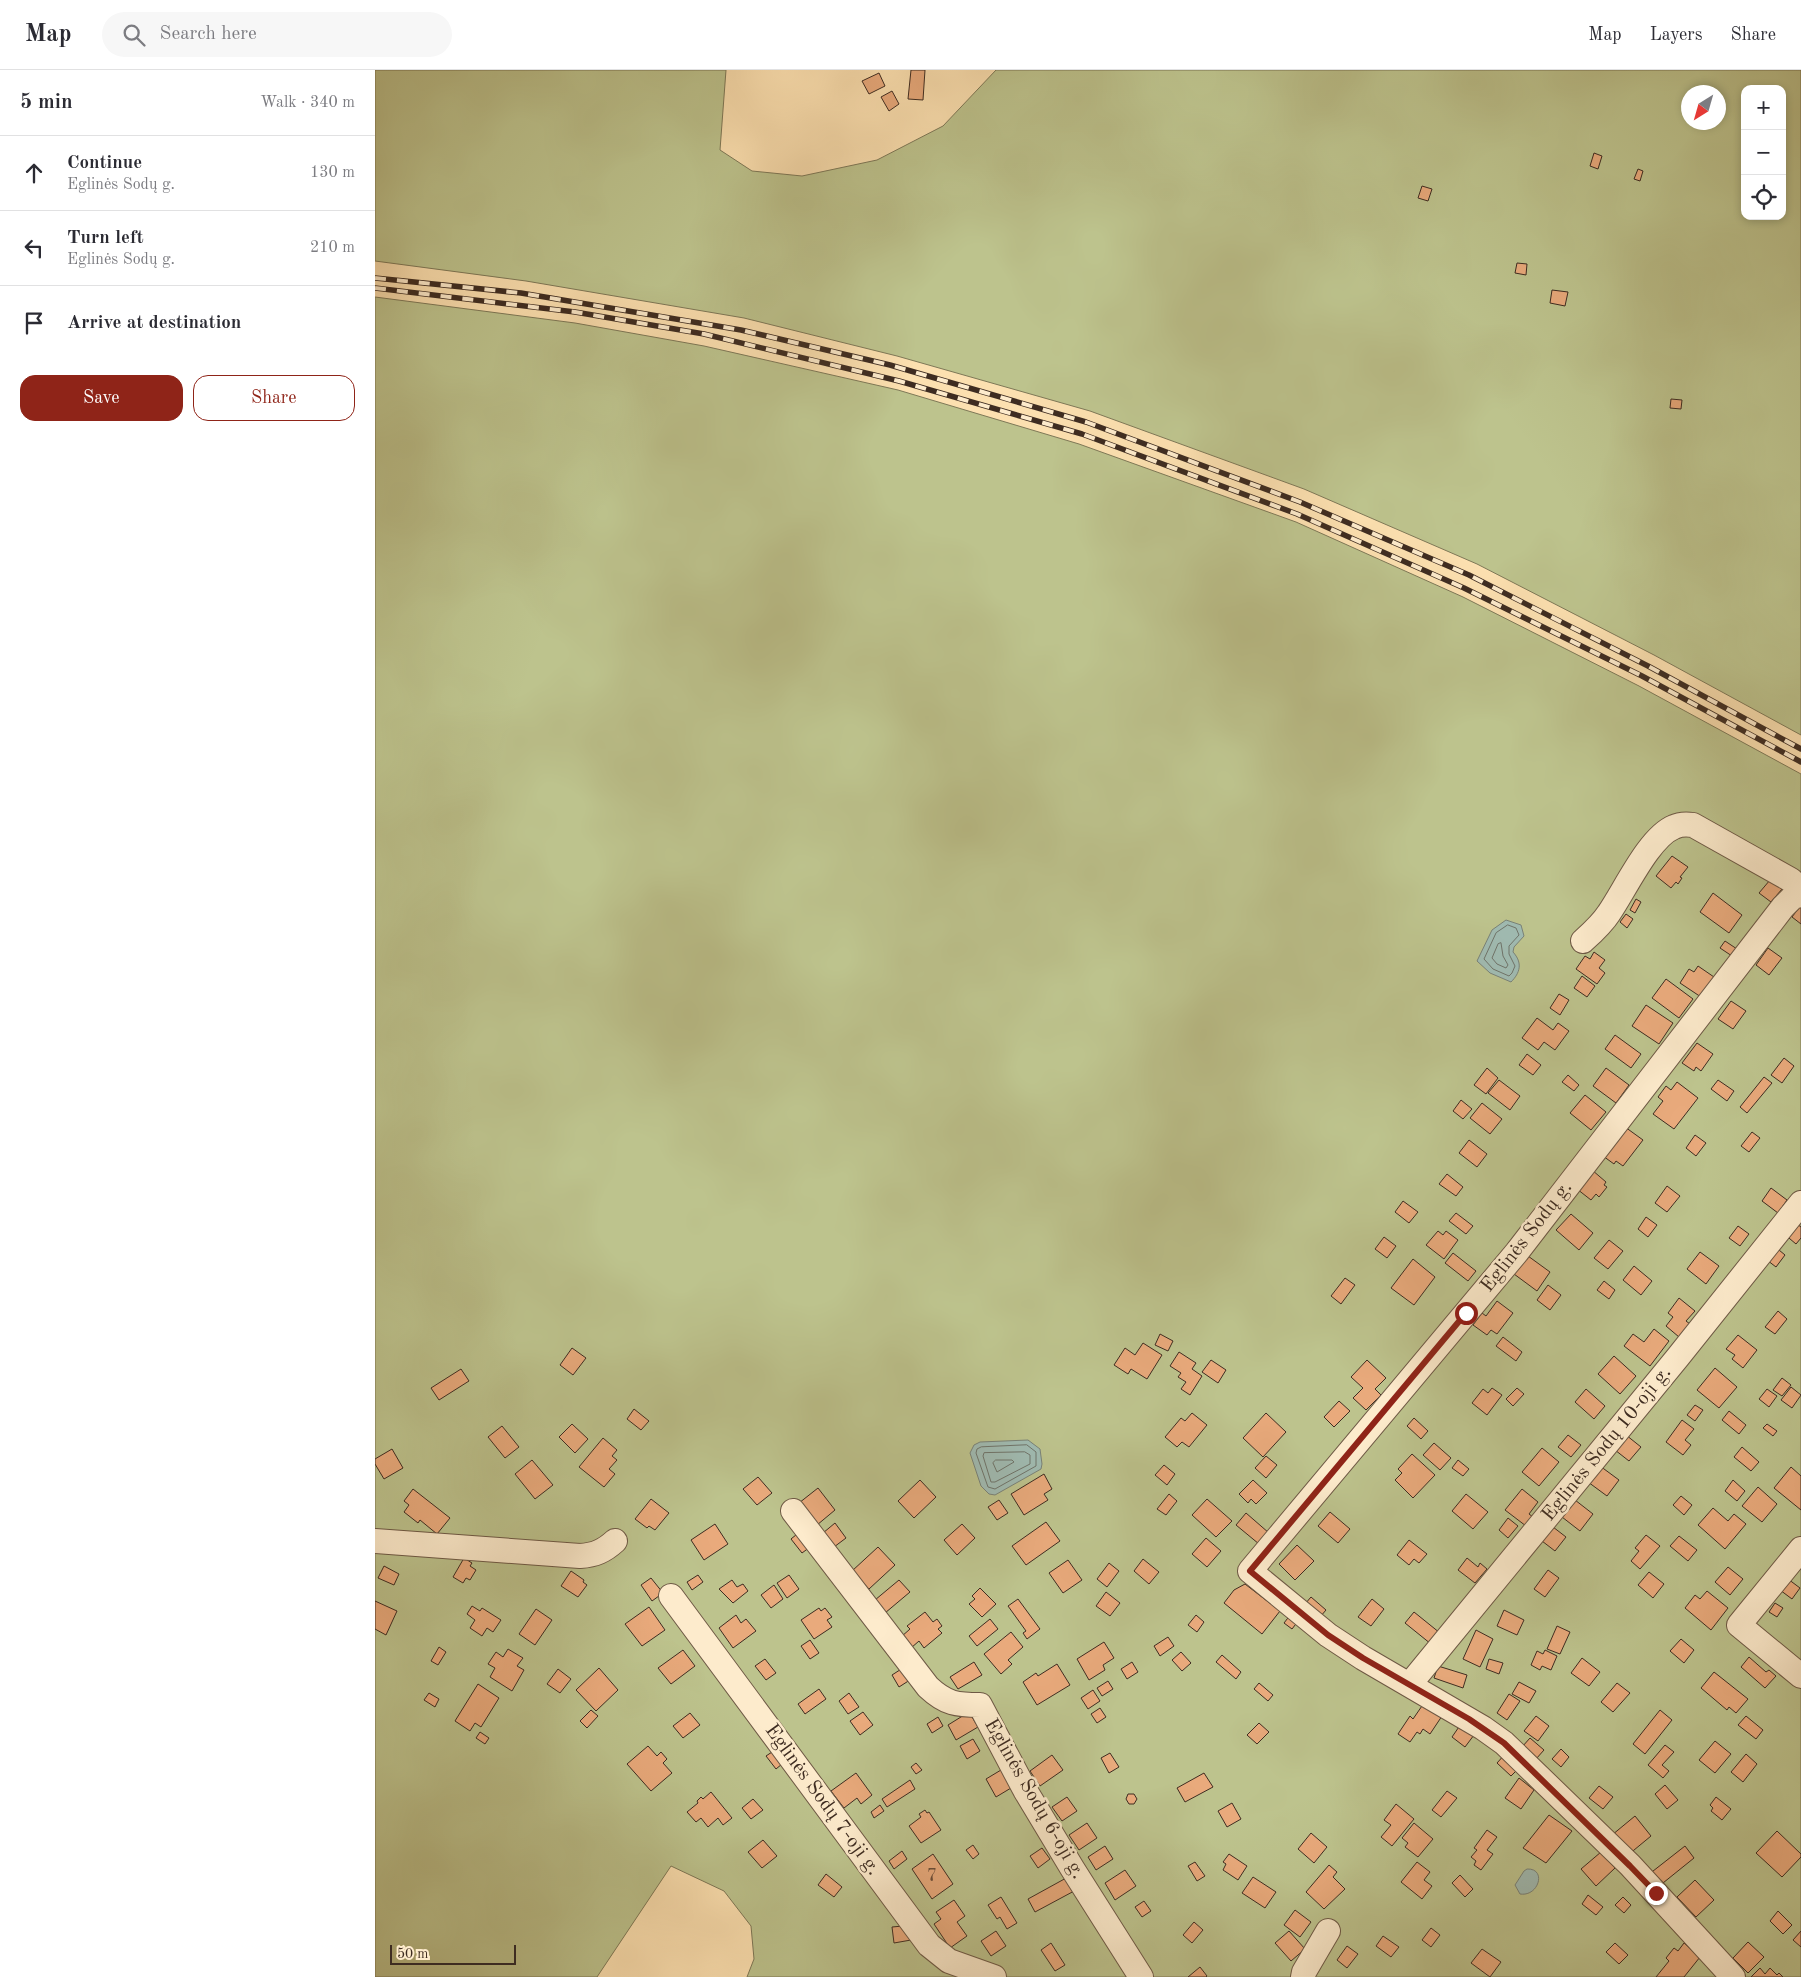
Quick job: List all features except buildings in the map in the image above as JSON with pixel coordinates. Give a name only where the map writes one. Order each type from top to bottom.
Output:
[{"type":"street","points":[[1583,941],[1609,914],[1650,847],[1665,831],[1683,824],[1693,824],[1791,880],[1797,886],[1801,895]]},
{"type":"street","name":"Eglinės Sodų g.","points":[[1733,1977],[1630,1866],[1504,1743],[1483,1728],[1411,1684],[1363,1658],[1328,1635],[1250,1571],[1517,1252],[1783,907],[1793,897],[1801,895]]},
{"type":"street","name":"Eglinės Sodų 10-oji g.","points":[[1411,1684],[1801,1203]]},
{"type":"street","name":"Eglinės Sodų 6-oji g.","points":[[793,1511],[928,1687],[947,1702],[959,1705],[980,1705],[1025,1790],[1133,1974]]},
{"type":"street","points":[[375,1541],[580,1556],[595,1555],[608,1548],[615,1541]]},
{"type":"street","points":[[1801,1549],[1739,1626],[1801,1676]]},
{"type":"street","name":"Eglinės Sodų 7-oji g.","points":[[671,1596],[929,1945],[949,1961],[994,1977]]},
{"type":"street","points":[[1303,1977],[1327,1931]]},
{"type":"green space","points":[[375,70],[726,70],[720,150],[752,171],[802,176],[877,160],[943,126],[996,70],[1801,70],[1801,735],[1654,655],[1477,564],[1304,489],[1090,411],[897,356],[744,318],[526,281],[375,261]]},
{"type":"green space","points":[[375,297],[575,323],[704,346],[898,390],[1079,444],[1296,522],[1463,597],[1639,686],[1801,774],[1801,1977],[747,1977],[754,1959],[751,1926],[724,1891],[671,1866],[597,1977],[375,1977]]},
{"type":"water","points":[[1506,920],[1521,925],[1524,936],[1514,947],[1513,952],[1518,960],[1519,968],[1517,975],[1511,982],[1490,973],[1477,961],[1492,930]]},
{"type":"water","points":[[1028,1440],[1040,1449],[1041,1469],[995,1495],[989,1494],[981,1486],[970,1453],[974,1445],[980,1442]]},
{"type":"water","points":[[1527,1869],[1537,1873],[1539,1877],[1538,1882],[1532,1891],[1527,1894],[1520,1894],[1515,1885]]},
{"type":"railway","points":[[375,278],[521,293],[741,330],[890,365],[1086,422],[1300,502],[1469,575],[1648,666],[1801,749]]},
{"type":"railway","points":[[375,288],[575,312],[704,334],[899,381],[1082,434],[1297,514],[1464,588],[1642,676],[1801,762]]},
{"type":"route","points":[[1466,1313],[1250,1571],[1328,1635],[1363,1658],[1469,1719],[1504,1743],[1656,1893]]}]
